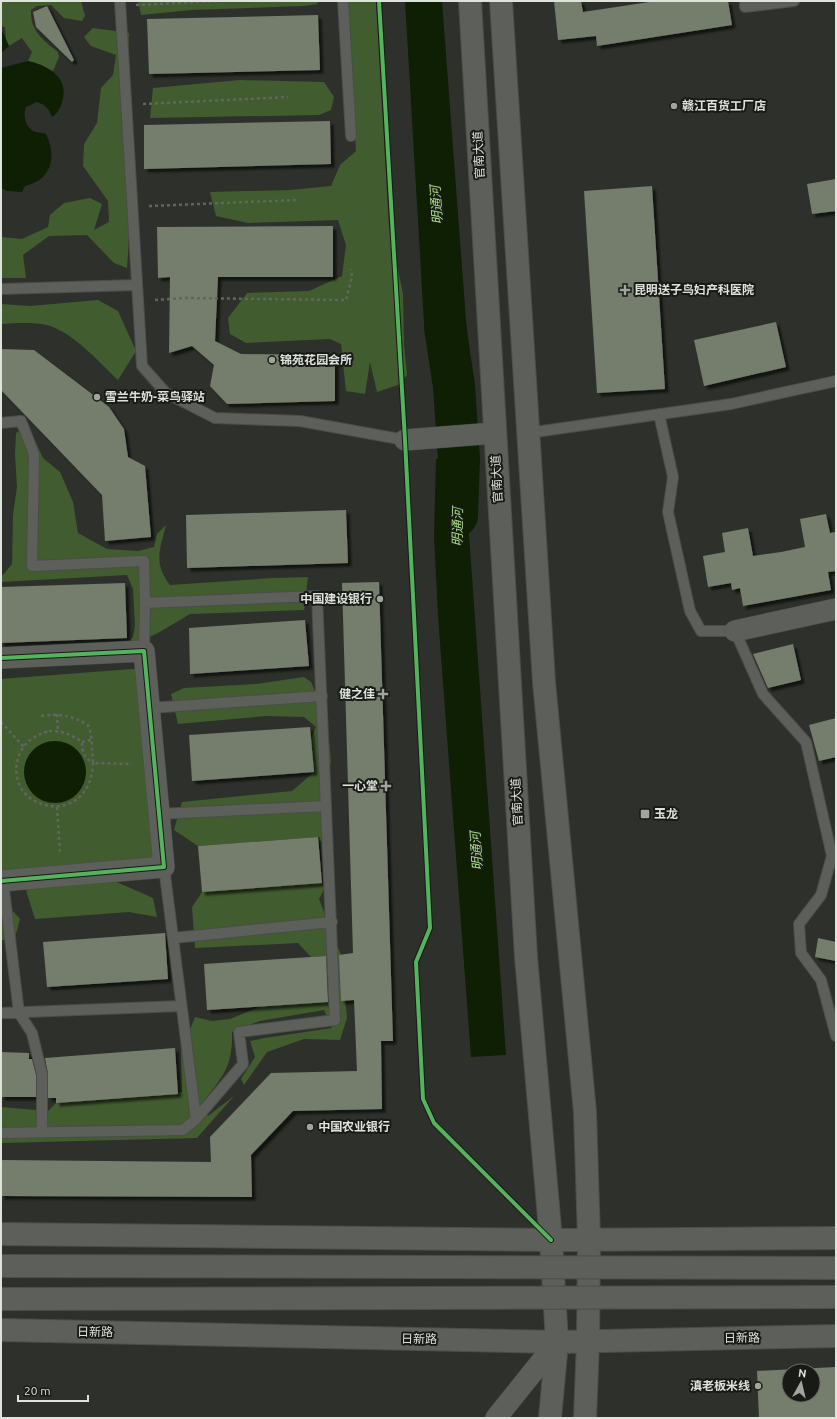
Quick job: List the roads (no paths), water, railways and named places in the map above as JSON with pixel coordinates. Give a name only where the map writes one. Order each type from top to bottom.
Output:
[{"type":"main road","name":"官南大道","points":[[470,1],[526,957],[551,1240],[557,1342],[550,1418]]},
{"type":"main road","points":[[501,1],[544,682],[585,1112],[589,1239],[588,1341],[585,1418]]},
{"type":"main road","points":[[1,1234],[551,1240],[836,1238]]},
{"type":"main road","points":[[1,1266],[836,1268]]},
{"type":"main road","points":[[1,1299],[836,1297]]},
{"type":"main road","name":"日新路","points":[[1,1330],[557,1342],[836,1336]]},
{"type":"street","points":[[405,440],[495,433]]},
{"type":"street","points":[[735,631],[836,609]]},
{"type":"street","points":[[1,658],[144,651],[164,867],[2,881]]},
{"type":"street","points":[[496,1418],[557,1342]]},
{"type":"lane","points":[[343,1],[351,136]]},
{"type":"lane","points":[[745,1],[745,6],[794,1]]},
{"type":"lane","points":[[120,3],[142,366],[166,393],[216,418],[300,421],[405,440]]},
{"type":"lane","points":[[1,289],[137,285]]},
{"type":"lane","points":[[528,432],[731,404],[836,381]]},
{"type":"lane","points":[[659,414],[673,477],[668,512],[690,611],[701,631],[735,631],[763,694],[806,742],[832,856],[821,895],[799,924],[801,952],[821,980],[836,1036]]},
{"type":"lane","points":[[1,423],[21,421],[34,454],[32,566],[144,561],[144,651]]},
{"type":"lane","points":[[1,1133],[183,1130],[196,1119],[243,1064],[239,1032],[335,1020],[317,596],[145,603]]},
{"type":"lane","points":[[150,708],[322,696]]},
{"type":"lane","points":[[159,814],[326,806]]},
{"type":"lane","points":[[164,867],[196,1119]]},
{"type":"lane","points":[[2,881],[20,1013],[32,1034],[42,1074],[42,1132]]},
{"type":"lane","points":[[173,938],[332,922]]},
{"type":"lane","points":[[1,1013],[181,1006]]},
{"type":"water","points":[[405,1],[442,1],[466,320],[473,384],[434,386],[424,323]]},
{"type":"water","points":[[1,28],[9,46],[1,53]]},
{"type":"water","points":[[28,61],[50,69],[56,74],[63,86],[64,94],[59,109],[52,117],[50,112],[43,104],[37,102],[26,107],[26,123],[30,129],[46,134],[51,151],[50,166],[41,178],[34,183],[25,186],[22,192],[7,191],[1,188],[1,68]]},
{"type":"water","points":[[475,457],[469,534],[506,1055],[471,1057],[438,616],[434,536],[436,459]]},
{"type":"water","points":[[55,741],[67,744],[77,750],[83,760],[86,772],[83,784],[77,794],[67,800],[55,803],[43,800],[33,794],[27,784],[24,772],[27,760],[33,750],[43,744]]},
{"type":"waterway","name":"明通河","points":[[445,327],[454,386],[459,459],[457,516]]},
{"type":"place","name":"赣江百货工厂店","points":[[674,106]]},
{"type":"place","name":"昆明送子鸟妇产科医院","points":[[625,290]]},
{"type":"place","name":"锦苑花园会所","points":[[272,360]]},
{"type":"place","name":"雪兰牛奶-菜鸟驿站","points":[[97,397]]},
{"type":"place","name":"中国建设银行","points":[[380,599]]},
{"type":"place","name":"健之佳","points":[[383,694]]},
{"type":"place","name":"一心堂","points":[[386,786]]},
{"type":"place","name":"玉龙","points":[[645,814]]},
{"type":"place","name":"中国农业银行","points":[[310,1127]]},
{"type":"place","name":"滇老板米线","points":[[758,1386]]}]
